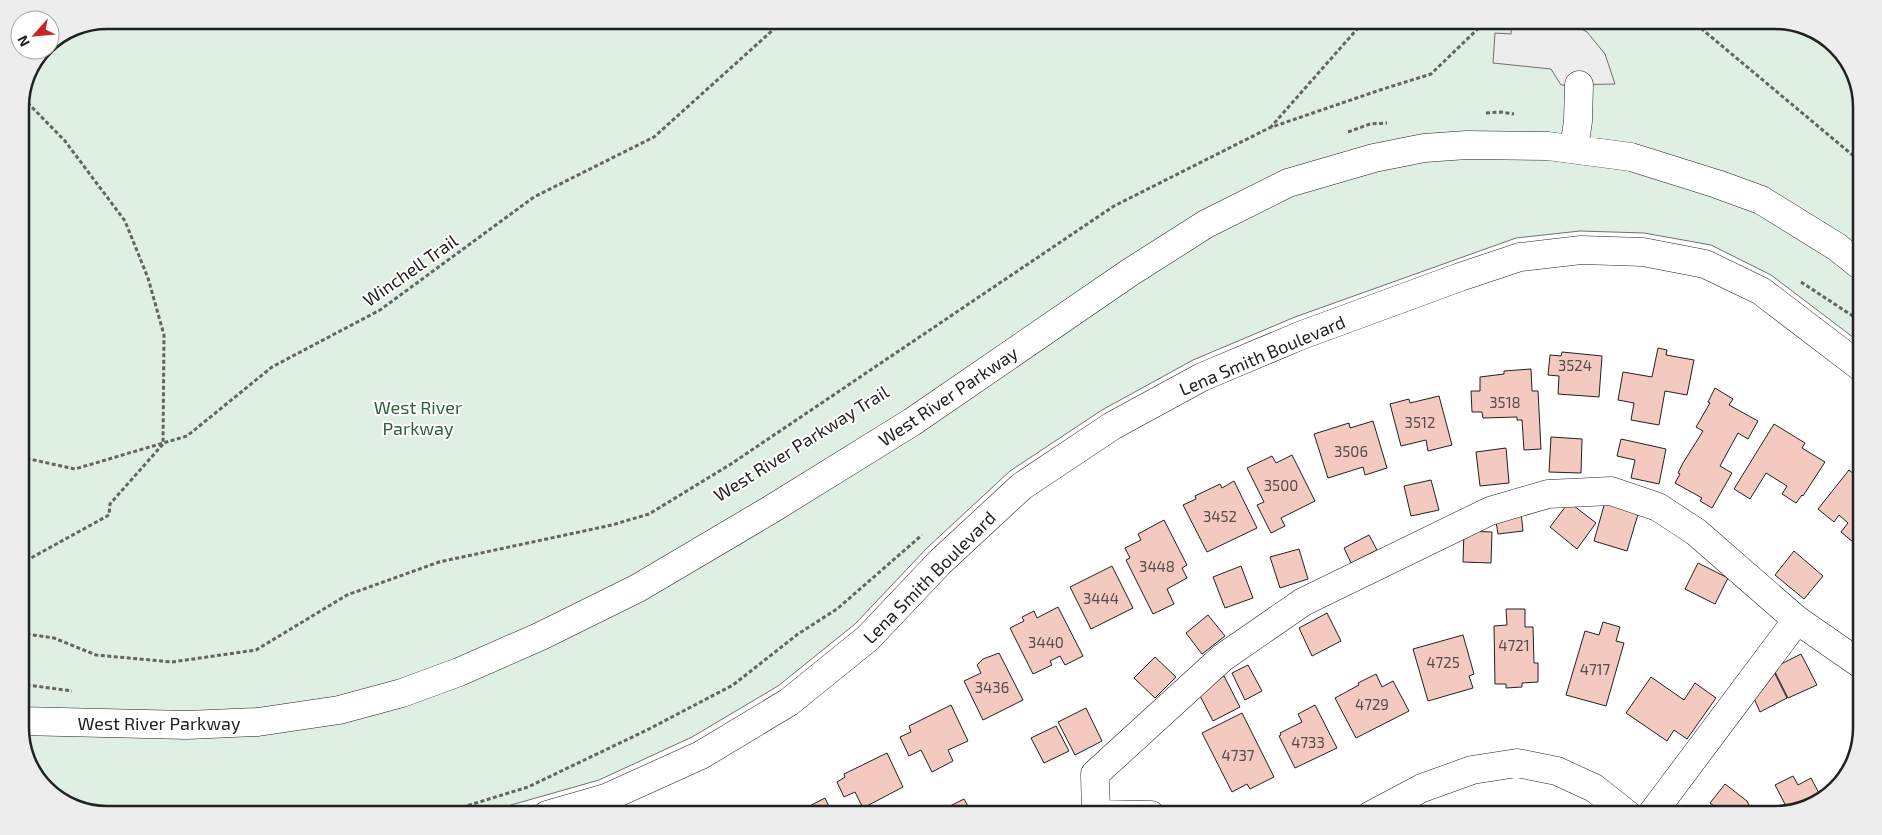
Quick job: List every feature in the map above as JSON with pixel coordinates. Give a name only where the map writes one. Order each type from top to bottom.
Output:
[{"type":"street","points":[[1574,149],[1578,121],[1578,85]]},
{"type":"street","name":"West River Parkway","points":[[29,721],[188,725],[258,722],[339,710],[412,690],[458,672],[541,636],[646,583],[770,510],[912,422],[1129,273],[1206,224],[1288,183],[1374,158],[1424,148],[1467,145],[1548,146],[1631,157],[1761,200],[1837,246],[1853,259]]},
{"type":"street","name":"Lena Smith Boulevard","points":[[578,806],[606,798],[701,754],[789,702],[868,638],[940,562],[1022,486],[1112,426],[1211,374],[1302,335],[1460,277],[1520,258],[1581,250],[1643,252],[1705,264],[1761,291],[1853,361]]},
{"type":"street","points":[[1094,806],[1095,774],[1222,658],[1303,602],[1490,511],[1548,494],[1611,491],[1658,507],[1696,532],[1797,620],[1853,659]]},
{"type":"street","points":[[1658,806],[1797,620]]},
{"type":"street","points":[[1388,806],[1422,788],[1472,770],[1517,763],[1557,771],[1594,788],[1617,806]]},
{"type":"path","name":"Winchell Trail","points":[[29,459],[75,469],[187,436],[272,367],[380,310],[534,197],[654,137],[774,29]]},
{"type":"path","points":[[1269,128],[1358,29]]},
{"type":"path","points":[[29,634],[54,638],[96,655],[172,662],[256,650],[347,595],[439,562],[612,525],[648,514],[731,464],[1114,206],[1269,128],[1431,74],[1478,29]]},
{"type":"path","points":[[1702,29],[1853,155]]},
{"type":"path","points":[[29,104],[65,141],[126,221],[148,278],[164,335],[163,444],[110,504],[109,515],[29,559]]},
{"type":"path","points":[[1482,114],[1501,112],[1518,114]]},
{"type":"path","points":[[1344,134],[1370,124],[1389,123]]},
{"type":"path","points":[[1798,281],[1853,316]]},
{"type":"path","points":[[466,806],[528,787],[647,730],[733,685],[798,634],[837,609],[925,532]]},
{"type":"path","points":[[29,685],[78,692]]},
{"type":"green space","name":"West River Parkway","points":[[106,29],[1775,29],[1791,30],[1814,39],[1837,59],[1843,68],[1852,91],[1853,101],[1853,337],[1771,275],[1711,245],[1644,233],[1580,231],[1516,238],[1295,317],[1193,360],[1102,410],[1010,471],[927,548],[855,624],[778,686],[692,737],[599,780],[508,806],[106,806],[91,805],[68,796],[48,780],[37,763],[30,744],[29,734],[29,101],[31,86],[44,60],[60,60],[60,44],[91,30]]},
{"type":"shaded area","points":[[1511,29],[1582,29],[1587,32],[1605,54],[1615,84],[1561,85],[1551,69],[1493,63],[1495,33],[1511,34]]},
{"type":"building","points":[[1658,348],[1667,350],[1666,355],[1694,360],[1687,395],[1665,391],[1659,425],[1631,420],[1634,403],[1618,400],[1623,372],[1652,377]]},
{"type":"building","points":[[1562,352],[1602,356],[1599,397],[1558,394],[1559,376],[1548,375],[1550,355],[1561,356]]},
{"type":"building","points":[[1531,369],[1532,391],[1538,391],[1541,449],[1524,450],[1522,420],[1517,420],[1517,417],[1483,418],[1482,412],[1472,412],[1471,391],[1480,391],[1480,377],[1504,374],[1504,371]]},
{"type":"building","points":[[1715,388],[1733,399],[1729,405],[1758,421],[1748,439],[1738,433],[1720,466],[1732,473],[1712,508],[1700,501],[1702,498],[1675,483],[1683,463],[1703,431],[1696,427],[1710,403],[1708,402]]},
{"type":"building","points":[[1439,396],[1452,445],[1428,451],[1426,440],[1401,446],[1390,404],[1409,399],[1410,403]]},
{"type":"building","points":[[1373,421],[1387,468],[1365,475],[1363,467],[1328,478],[1314,434],[1349,423],[1350,428]]},
{"type":"building","points":[[1774,424],[1805,443],[1802,448],[1825,462],[1803,496],[1796,503],[1782,494],[1787,486],[1766,473],[1750,499],[1734,489]]},
{"type":"building","points":[[1551,437],[1582,439],[1581,473],[1549,472]]},
{"type":"building","points":[[1621,439],[1666,449],[1659,484],[1631,478],[1635,460],[1617,456]]},
{"type":"building","points":[[1506,448],[1509,483],[1480,486],[1476,452]]},
{"type":"building","points":[[1292,455],[1315,501],[1281,518],[1285,526],[1271,533],[1257,505],[1264,502],[1247,468],[1272,456],[1276,463]]},
{"type":"building","points":[[1849,470],[1853,473],[1853,542],[1841,532],[1848,523],[1839,515],[1834,522],[1818,509]]},
{"type":"building","points":[[1431,480],[1439,510],[1411,516],[1404,486]]},
{"type":"building","points":[[1234,481],[1257,528],[1207,552],[1183,505],[1196,499],[1195,496],[1220,484],[1222,488]]},
{"type":"building","points":[[1569,502],[1596,523],[1577,549],[1550,527]]},
{"type":"building","points":[[1605,502],[1639,511],[1627,551],[1594,541]]},
{"type":"building","points":[[1521,512],[1523,531],[1498,534],[1495,515]]},
{"type":"building","points":[[1164,520],[1187,565],[1182,568],[1187,578],[1167,589],[1174,604],[1153,614],[1126,560],[1130,558],[1125,548],[1141,540],[1138,534]]},
{"type":"building","points":[[1464,531],[1492,532],[1491,563],[1463,562]]},
{"type":"building","points":[[1369,535],[1377,550],[1351,563],[1344,548]]},
{"type":"building","points":[[1299,549],[1308,579],[1280,588],[1270,557]]},
{"type":"building","points":[[1794,551],[1823,576],[1804,599],[1775,575]]},
{"type":"building","points":[[1698,563],[1728,578],[1715,604],[1685,589]]},
{"type":"building","points":[[1112,566],[1133,608],[1091,629],[1070,587]]},
{"type":"building","points":[[1241,566],[1253,598],[1225,608],[1213,577]]},
{"type":"building","points":[[1058,607],[1083,656],[1065,665],[1060,656],[1050,661],[1052,665],[1033,674],[1010,628],[1024,621],[1022,617],[1034,611],[1037,618]]},
{"type":"building","points":[[1506,609],[1525,609],[1525,627],[1533,627],[1534,663],[1538,663],[1538,682],[1522,683],[1522,687],[1506,688],[1506,684],[1495,684],[1494,626],[1507,625]]},
{"type":"building","points":[[1327,613],[1341,641],[1312,656],[1299,628]]},
{"type":"building","points":[[1208,615],[1225,636],[1202,654],[1186,633]]},
{"type":"building","points":[[1603,622],[1620,627],[1616,641],[1624,643],[1606,706],[1566,695],[1585,631],[1599,635]]},
{"type":"building","points":[[1463,635],[1474,674],[1469,676],[1473,688],[1428,701],[1413,649]]},
{"type":"building","points":[[999,653],[1023,700],[983,720],[964,681],[981,673],[977,665],[983,659]]},
{"type":"building","points":[[1801,654],[1817,685],[1788,698],[1773,668]]},
{"type":"building","points":[[1155,657],[1176,677],[1155,698],[1134,678]]},
{"type":"building","points":[[1248,665],[1262,691],[1245,700],[1232,673]]},
{"type":"building","points":[[1773,670],[1787,698],[1760,712],[1753,696]]},
{"type":"building","points":[[1376,674],[1382,687],[1393,681],[1409,711],[1356,738],[1335,698]]},
{"type":"building","points":[[1224,676],[1240,707],[1213,721],[1197,690]]},
{"type":"building","points":[[1651,677],[1684,700],[1695,683],[1716,698],[1687,739],[1674,730],[1667,741],[1626,713]]},
{"type":"building","points":[[951,705],[968,741],[948,750],[953,761],[932,772],[921,750],[909,756],[900,737],[911,732],[909,726]]},
{"type":"building","points":[[1315,705],[1337,748],[1295,768],[1279,736],[1281,735],[1280,733],[1302,722],[1298,714]]},
{"type":"building","points":[[1086,708],[1102,741],[1075,755],[1058,722]]},
{"type":"building","points":[[1242,713],[1274,777],[1250,789],[1247,784],[1232,792],[1202,733]]},
{"type":"building","points":[[1056,726],[1069,751],[1044,763],[1031,738]]},
{"type":"building","points":[[887,753],[903,787],[867,806],[862,806],[855,792],[844,797],[837,782],[845,777],[844,774]]},
{"type":"building","points":[[1793,776],[1798,785],[1811,778],[1819,793],[1796,804],[1786,806],[1775,785]]},
{"type":"building","points":[[1725,784],[1747,801],[1750,806],[1714,806],[1710,803]]},
{"type":"building","points":[[825,798],[829,806],[809,806]]},
{"type":"building","points":[[964,799],[968,806],[950,806]]}]
